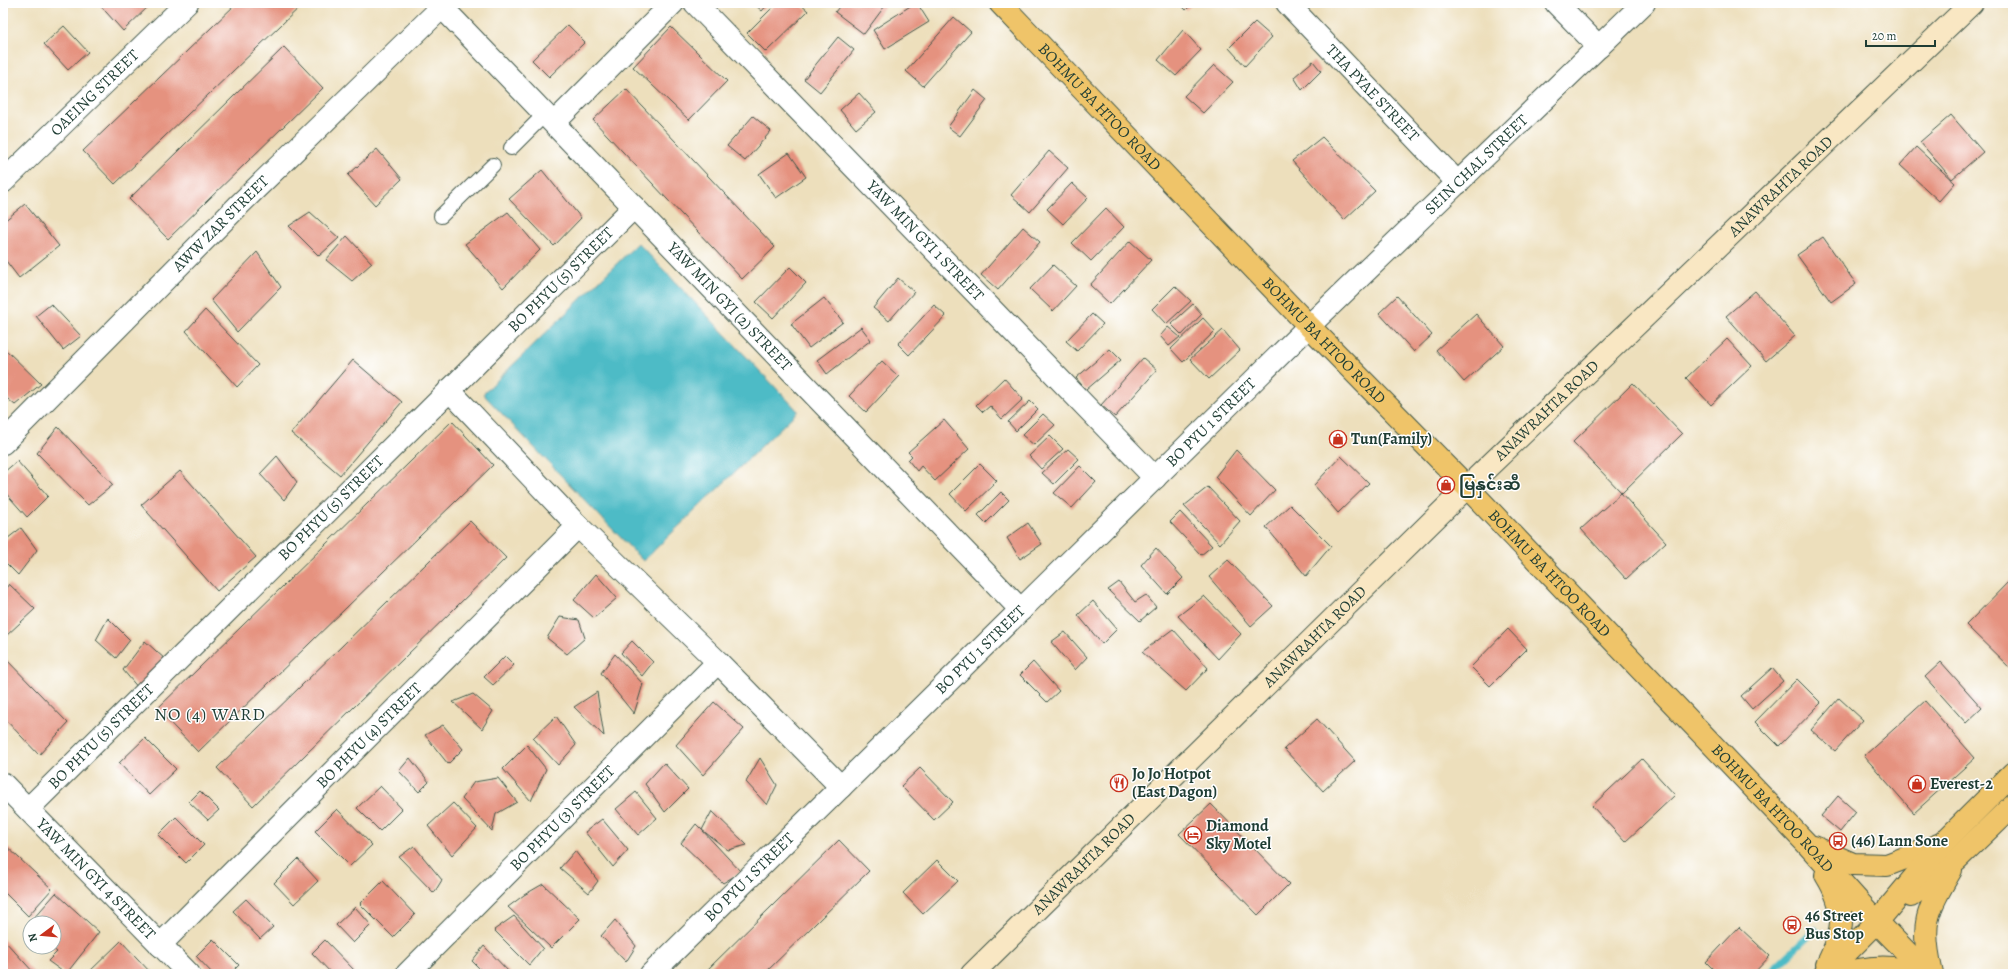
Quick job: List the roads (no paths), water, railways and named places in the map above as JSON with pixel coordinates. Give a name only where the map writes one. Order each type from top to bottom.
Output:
[{"type":"main road","name":"BOHMU BA HTOO ROAD","points":[[1000,3],[1309,326],[1467,488],[1807,844],[1877,922],[1928,974]]},
{"type":"main road","name":"ANAWRAHTA ROAD","points":[[972,974],[1467,488],[1972,3]]},
{"type":"main road","points":[[1824,974],[1877,922],[1942,844],[2013,773]]},
{"type":"main road","points":[[1877,922],[1956,860],[2013,806]]},
{"type":"main road","points":[[1807,844],[1829,855],[1853,864],[1887,865],[1942,844]]},
{"type":"main road","points":[[1807,844],[1835,889],[1842,915],[1838,943],[1824,974]]},
{"type":"main road","points":[[1932,974],[1924,930],[1930,906],[1956,860]]},
{"type":"main road","points":[[1839,974],[1858,969],[1886,966],[1905,969],[1920,974]]},
{"type":"street","name":"OAEING STREET","points":[[3,182],[187,3]]},
{"type":"street","points":[[549,118],[673,3]]},
{"type":"street","name":"YAW MIN GYI 1 STREET","points":[[695,3],[1155,478]]},
{"type":"street","name":"THA PYAE STREET","points":[[1287,3],[1458,183]]},
{"type":"street","points":[[1556,3],[1599,47]]},
{"type":"street","name":"SEIN CHAL STREET","points":[[1309,326],[1644,3]]},
{"type":"street","name":"YAW MIN GYI (2) STREET","points":[[440,5],[1021,610]]},
{"type":"street","name":"AWW ZAR STREET","points":[[3,443],[440,5]]},
{"type":"street","name":"BO PHYU (5) STREET","points":[[28,809],[634,206]]},
{"type":"street","name":"BO PYU 1 STREET","points":[[651,974],[1309,326]]},
{"type":"street","points":[[449,390],[578,526],[718,662],[841,787]]},
{"type":"street","name":"BO PHYU (4) STREET","points":[[160,945],[578,526]]},
{"type":"street","name":"BO PHYU (3) STREET","points":[[407,974],[718,662]]},
{"type":"street","name":"YAW MIN GYI 4 STREET","points":[[3,784],[189,974]]},
{"type":"lane","points":[[511,148],[549,118]]},
{"type":"lane","points":[[441,216],[493,165]]},
{"type":"water","points":[[638,243],[798,411],[643,561],[483,394]]},
{"type":"waterway","points":[[1769,974],[1815,930]]},
{"type":"place","name":"Tun(Family)","points":[[1338,439]]},
{"type":"place","name":"မြနှင်းဆီ","points":[[1446,485]]},
{"type":"place","name":"Jo Jo Hotpot (East Dagon)","points":[[1119,783]]},
{"type":"place","name":"Everest-2","points":[[1917,784]]},
{"type":"place","name":"Diamond Sky Motel","points":[[1193,835]]},
{"type":"place","name":"(46) Lann Sone","points":[[1838,841]]},
{"type":"place","name":"46 Street Bus Stop","points":[[1792,925]]},
{"type":"district","name":"NO (4) WARD","points":[[210,714]]}]
